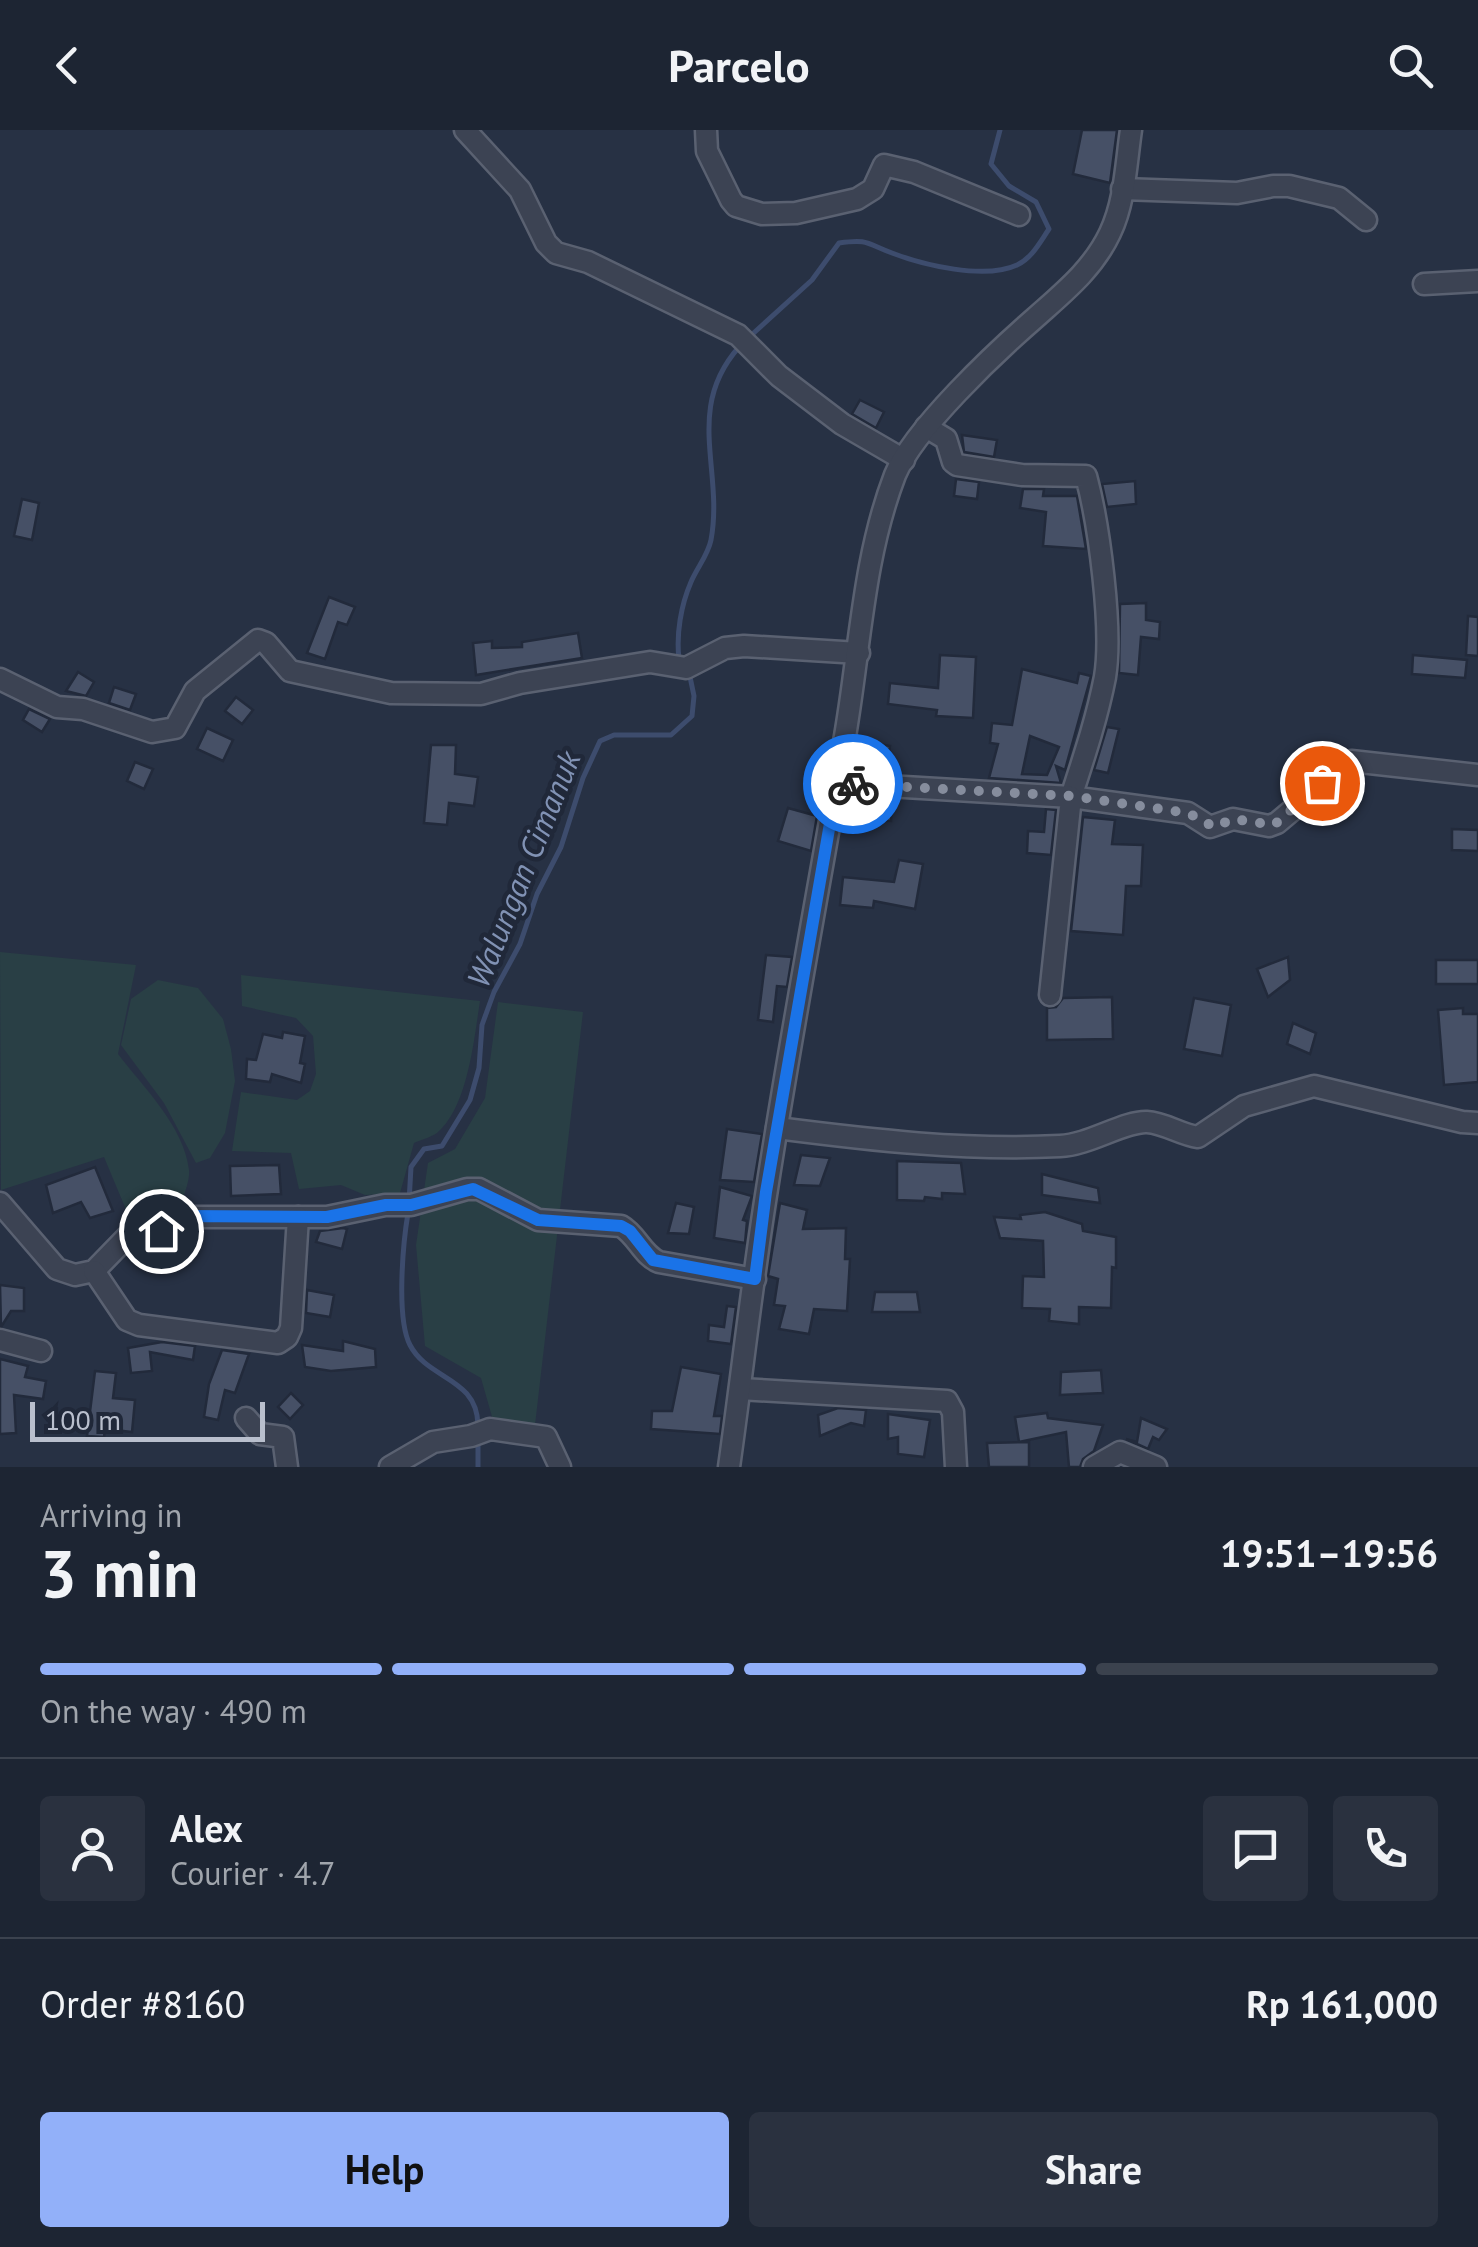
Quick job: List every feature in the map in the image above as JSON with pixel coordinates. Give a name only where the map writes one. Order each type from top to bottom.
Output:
[{"type":"street","points":[[465,130],[520,190],[546,242],[556,253],[588,262],[745,342],[779,376],[842,424],[904,460]]},
{"type":"street","points":[[706,130],[714,166],[731,200],[744,210],[796,213],[857,199],[873,189],[884,165],[914,172],[1018,215]]},
{"type":"street","points":[[729,1467],[777,1128],[859,653],[872,550],[896,473],[926,426],[1087,269],[1110,234],[1131,130]]},
{"type":"street","points":[[1122,189],[1237,193],[1289,186],[1339,198],[1366,220]]},
{"type":"street","points":[[1424,284],[1478,281]]},
{"type":"street","points":[[926,426],[948,442],[952,462],[958,466],[1022,475],[1086,476],[1106,612],[1107,654],[1089,744],[1071,796],[1050,996]]},
{"type":"street","points":[[0,679],[58,707],[84,710],[152,732],[166,730],[196,690],[258,640],[290,671],[391,694],[481,694],[520,683],[650,662],[686,668],[725,648],[744,646],[859,653]]},
{"type":"street","points":[[837,783],[1071,796],[1181,812],[1210,827],[1233,819],[1274,825],[1351,760],[1478,775]]},
{"type":"street","points":[[777,1128],[928,1146],[1061,1146],[1086,1143],[1140,1122],[1150,1122],[1198,1138],[1244,1106],[1314,1086],[1478,1123]]},
{"type":"street","points":[[3,1212],[57,1269],[75,1275],[94,1271],[127,1237],[154,1234],[184,1216],[327,1217],[386,1205],[411,1205],[467,1189],[480,1190],[538,1220],[621,1226],[630,1231],[653,1260],[755,1279]]},
{"type":"street","points":[[94,1271],[127,1320],[139,1325],[278,1343],[291,1328],[298,1217]]},
{"type":"street","points":[[0,1340],[41,1351]]},
{"type":"street","points":[[740,1389],[947,1401],[953,1412],[956,1467]]},
{"type":"street","points":[[246,1418],[260,1434],[283,1437],[286,1467]]},
{"type":"street","points":[[390,1467],[429,1444],[493,1428],[546,1438],[560,1467]]},
{"type":"street","points":[[1094,1467],[1120,1452],[1156,1467]]},
{"type":"green space","points":[[0,952],[136,965],[118,1054],[161,1108],[186,1154],[189,1170],[182,1201],[127,1212],[104,1157],[1,1190]]},
{"type":"green space","points":[[241,975],[480,1001],[468,1072],[456,1107],[437,1133],[414,1143],[400,1193],[365,1195],[341,1185],[299,1189],[291,1153],[232,1151],[241,1092],[297,1100],[310,1091],[316,1074],[313,1036],[296,1018],[242,1006]]},
{"type":"green space","points":[[158,980],[198,988],[223,1019],[231,1049],[235,1081],[225,1133],[210,1158],[196,1163],[164,1103],[121,1045],[131,999]]},
{"type":"green space","points":[[498,1002],[583,1012],[535,1425],[493,1420],[481,1378],[425,1346],[416,1245],[428,1163],[455,1149],[485,1098]]},
{"type":"building","points":[[1082,130],[1117,130],[1110,183],[1073,174]]},
{"type":"building","points":[[860,400],[884,412],[876,428],[852,414]]},
{"type":"building","points":[[962,435],[997,440],[994,457],[964,452]]},
{"type":"building","points":[[956,479],[979,482],[977,499],[954,496]]},
{"type":"building","points":[[1135,481],[1136,504],[1107,507],[1102,484]]},
{"type":"building","points":[[1023,489],[1044,489],[1043,496],[1077,496],[1086,549],[1043,546],[1046,512],[1020,508]]},
{"type":"building","points":[[22,499],[39,503],[32,540],[14,536]]},
{"type":"building","points":[[329,597],[355,607],[347,625],[338,622],[325,659],[307,653]]},
{"type":"building","points":[[1146,603],[1146,620],[1160,622],[1159,639],[1141,637],[1138,675],[1119,673],[1120,604]]},
{"type":"building","points":[[1468,616],[1478,617],[1478,656],[1466,655]]},
{"type":"building","points":[[578,633],[582,658],[476,675],[473,643],[492,641],[492,648],[522,647],[522,642]]},
{"type":"building","points":[[940,655],[976,657],[973,718],[936,716],[937,710],[888,704],[890,683],[938,688]]},
{"type":"building","points":[[1413,655],[1467,660],[1465,678],[1412,674]]},
{"type":"building","points":[[1022,669],[1077,683],[1079,673],[1091,676],[1065,770],[1056,766],[1061,783],[989,778],[998,744],[990,743],[992,723],[1012,725]],"holes":[[[1030,736],[1059,747],[1047,775],[1022,774]]]},
{"type":"building","points":[[78,672],[94,682],[86,696],[66,691]]},
{"type":"building","points":[[114,687],[136,694],[130,710],[109,703]]},
{"type":"building","points":[[236,697],[253,710],[242,724],[225,711]]},
{"type":"building","points":[[29,709],[50,719],[42,732],[23,720]]},
{"type":"building","points":[[1107,727],[1119,729],[1108,773],[1094,770]]},
{"type":"building","points":[[207,728],[233,740],[223,761],[197,749]]},
{"type":"building","points":[[863,741],[890,746],[887,764],[860,759]]},
{"type":"building","points":[[431,745],[456,745],[455,774],[478,777],[474,806],[449,803],[447,825],[424,823]]},
{"type":"building","points":[[135,762],[153,769],[144,789],[127,781]]},
{"type":"building","points":[[861,798],[892,800],[891,821],[860,820]]},
{"type":"building","points":[[788,808],[817,816],[811,851],[778,841]]},
{"type":"building","points":[[1046,809],[1056,810],[1051,855],[1027,853],[1028,831],[1044,832]]},
{"type":"building","points":[[1083,817],[1115,820],[1112,844],[1143,845],[1141,886],[1126,886],[1123,935],[1071,931]]},
{"type":"building","points":[[1452,829],[1478,830],[1478,851],[1452,850]]},
{"type":"building","points":[[899,860],[923,864],[915,909],[874,901],[873,908],[840,905],[843,877],[894,882]]},
{"type":"building","points":[[766,955],[792,957],[787,987],[777,986],[773,1022],[758,1020]]},
{"type":"building","points":[[1288,957],[1290,980],[1268,997],[1257,969]]},
{"type":"building","points":[[1436,960],[1478,960],[1478,984],[1436,984]]},
{"type":"building","points":[[1112,997],[1113,1039],[1047,1040],[1047,1008],[1056,1007],[1063,998]]},
{"type":"building","points":[[1194,998],[1231,1005],[1222,1056],[1184,1049]]},
{"type":"building","points":[[1463,1008],[1463,1014],[1478,1014],[1478,1082],[1444,1085],[1438,1010]]},
{"type":"building","points":[[1293,1023],[1316,1033],[1310,1054],[1287,1044]]},
{"type":"building","points":[[283,1032],[305,1036],[301,1083],[272,1074],[270,1082],[246,1079],[247,1059],[256,1060],[263,1034],[282,1038]]},
{"type":"building","points":[[727,1129],[762,1134],[754,1182],[720,1180]]},
{"type":"building","points":[[801,1155],[830,1158],[820,1186],[794,1185]]},
{"type":"building","points":[[897,1161],[961,1163],[965,1194],[942,1193],[942,1199],[925,1197],[924,1201],[897,1200]]},
{"type":"building","points":[[279,1165],[281,1194],[231,1196],[230,1166]]},
{"type":"building","points":[[95,1167],[113,1211],[90,1218],[81,1202],[53,1213],[46,1185]]},
{"type":"building","points":[[1042,1174],[1098,1188],[1100,1203],[1042,1195]]},
{"type":"building","points":[[720,1187],[752,1196],[743,1220],[747,1221],[745,1243],[714,1238]]},
{"type":"building","points":[[676,1203],[694,1207],[689,1234],[668,1233]]},
{"type":"building","points":[[780,1203],[807,1210],[803,1229],[846,1228],[845,1259],[850,1259],[847,1311],[814,1309],[809,1334],[779,1329],[785,1306],[774,1305],[778,1279],[768,1276]]},
{"type":"building","points":[[1045,1212],[1082,1224],[1083,1231],[1116,1237],[1111,1308],[1079,1307],[1079,1324],[1049,1321],[1050,1309],[1022,1308],[1023,1276],[1044,1277],[1043,1241],[1000,1238],[994,1217],[1021,1219],[1020,1215]]},
{"type":"building","points":[[347,1229],[342,1249],[316,1242],[320,1231]]},
{"type":"building","points":[[0,1285],[24,1288],[24,1311],[11,1311],[1,1327]]},
{"type":"building","points":[[307,1290],[334,1295],[330,1317],[306,1313]]},
{"type":"building","points":[[875,1292],[917,1292],[920,1312],[872,1312]]},
{"type":"building","points":[[727,1306],[736,1307],[731,1344],[708,1341],[709,1325],[724,1327]]},
{"type":"building","points":[[343,1341],[375,1349],[376,1367],[331,1371],[305,1367],[302,1345],[343,1351]]},
{"type":"building","points":[[162,1342],[195,1346],[193,1360],[150,1352],[152,1371],[131,1373],[128,1348]]},
{"type":"building","points":[[222,1350],[249,1354],[235,1393],[225,1390],[218,1420],[204,1417],[209,1384]]},
{"type":"building","points":[[0,1359],[28,1366],[25,1377],[46,1381],[43,1399],[14,1395],[16,1433],[0,1434]]},
{"type":"building","points":[[681,1367],[721,1374],[714,1416],[722,1416],[720,1434],[651,1429],[652,1411],[672,1411]]},
{"type":"building","points":[[1101,1370],[1103,1393],[1060,1395],[1061,1372]]},
{"type":"building","points":[[95,1371],[116,1373],[113,1398],[135,1400],[132,1432],[105,1429],[104,1437],[87,1436]]},
{"type":"building","points":[[291,1393],[303,1405],[290,1419],[278,1407]]},
{"type":"building","points":[[838,1408],[866,1410],[864,1426],[851,1423],[820,1436],[818,1415]]},
{"type":"building","points":[[1047,1413],[1048,1418],[1103,1425],[1094,1451],[1083,1459],[1080,1467],[1069,1467],[1066,1432],[1019,1442],[1015,1417]]},
{"type":"building","points":[[888,1414],[930,1420],[924,1457],[898,1454],[898,1437],[888,1439]]},
{"type":"building","points":[[1141,1418],[1167,1429],[1159,1440],[1153,1437],[1148,1449],[1126,1439],[1137,1442]]},
{"type":"building","points":[[1029,1442],[1029,1467],[989,1467],[987,1443]]},
{"type":"waterway","name":"Walungan Cimanuk","points":[[747,339],[812,280],[839,243],[867,243],[920,262],[972,271],[1004,269],[1027,258],[1049,229],[1036,202],[1009,186],[991,164],[1000,130]]},
{"type":"waterway","name":"Walungan Cimanuk","points":[[679,659],[684,600],[711,540],[714,514],[709,417],[713,393],[739,347]]},
{"type":"waterway","name":"Walungan Cimanuk","points":[[409,1202],[411,1167],[424,1149],[442,1146],[470,1100],[479,1068],[482,1025],[561,847],[583,778],[600,741],[614,735],[671,735],[692,716],[694,696],[689,672]]},
{"type":"waterway","name":"Walungan Cimanuk","points":[[408,1213],[402,1280],[406,1333],[418,1357],[469,1397],[478,1425]]},
{"type":"waterway","name":"Walungan Cimanuk","points":[[478,1441],[478,1467]]},
{"type":"way so far","points":[[853,784],[1071,796],[1188,813],[1214,827],[1233,819],[1274,825],[1322,783]]},
{"type":"route","points":[[161,1231],[184,1216],[327,1217],[386,1205],[411,1205],[473,1189],[538,1220],[621,1226],[630,1231],[653,1260],[755,1279],[766,1192],[837,783],[853,784]]}]
